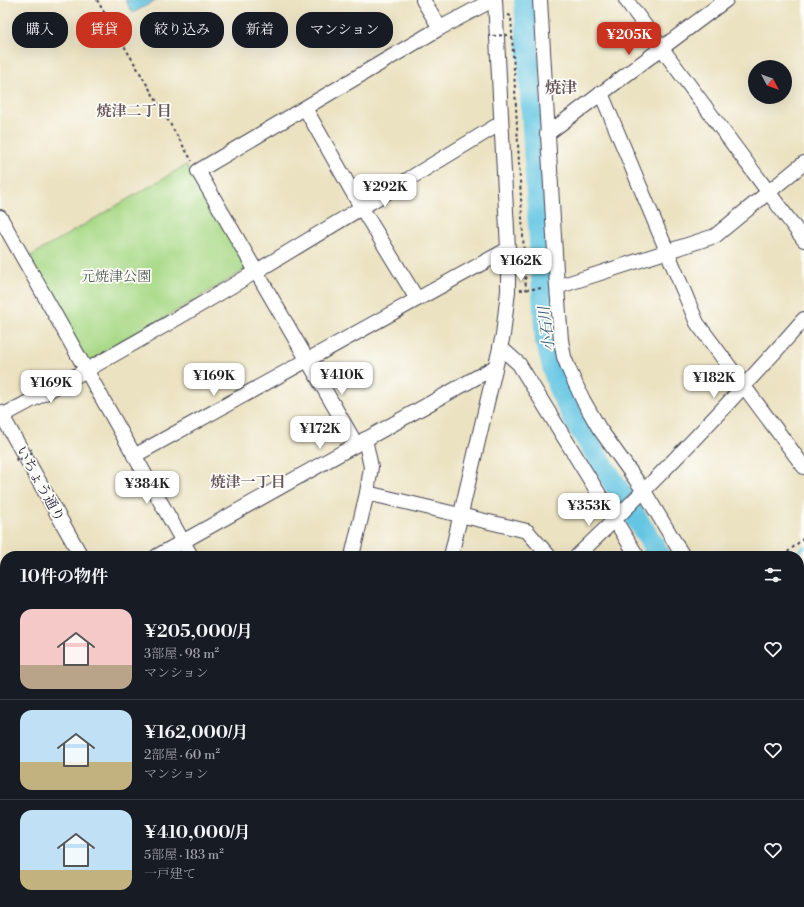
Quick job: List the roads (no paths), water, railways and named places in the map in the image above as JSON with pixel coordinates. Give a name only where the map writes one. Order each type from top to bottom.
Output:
[{"type":"street","points":[[423,0],[440,28]]},
{"type":"street","points":[[353,551],[367,493],[371,467],[360,442],[306,360],[198,171],[489,0]]},
{"type":"street","points":[[452,551],[496,367],[506,310],[508,249],[495,0]]},
{"type":"street","points":[[540,0],[547,134],[552,288],[564,356],[583,400],[599,428],[680,551]]},
{"type":"street","points":[[626,0],[804,240]]},
{"type":"street","points":[[547,134],[726,0]]},
{"type":"street","points":[[601,93],[697,323],[804,467]]},
{"type":"street","points":[[305,108],[361,207],[417,299]]},
{"type":"street","points":[[1,415],[87,370],[501,123]]},
{"type":"street","points":[[552,288],[714,236],[769,193],[804,163]]},
{"type":"street","points":[[0,217],[188,551]]},
{"type":"street","points":[[134,456],[508,249]]},
{"type":"street","points":[[582,551],[642,493],[744,387],[804,319]]},
{"type":"street","points":[[500,347],[519,364],[616,519],[634,551]]},
{"type":"street","points":[[166,551],[496,367]]},
{"type":"street","name":"いちょう通り","points":[[1,415],[78,551]]},
{"type":"street","points":[[367,493],[527,531],[545,551]]},
{"type":"water","points":[[125,0],[156,0],[133,13]]},
{"type":"waterway","name":"小石川","points":[[525,0],[546,341],[558,386],[575,421],[657,551]]},
{"type":"waterway","points":[[800,551],[804,547]]},
{"type":"district","name":"焼津","points":[[561,88]]},
{"type":"district","name":"焼津二丁目","points":[[134,111]]},
{"type":"district","name":"焼津一丁目","points":[[248,482]]},
{"type":"park label","name":"元焼津公園","points":[[116,277]]}]
